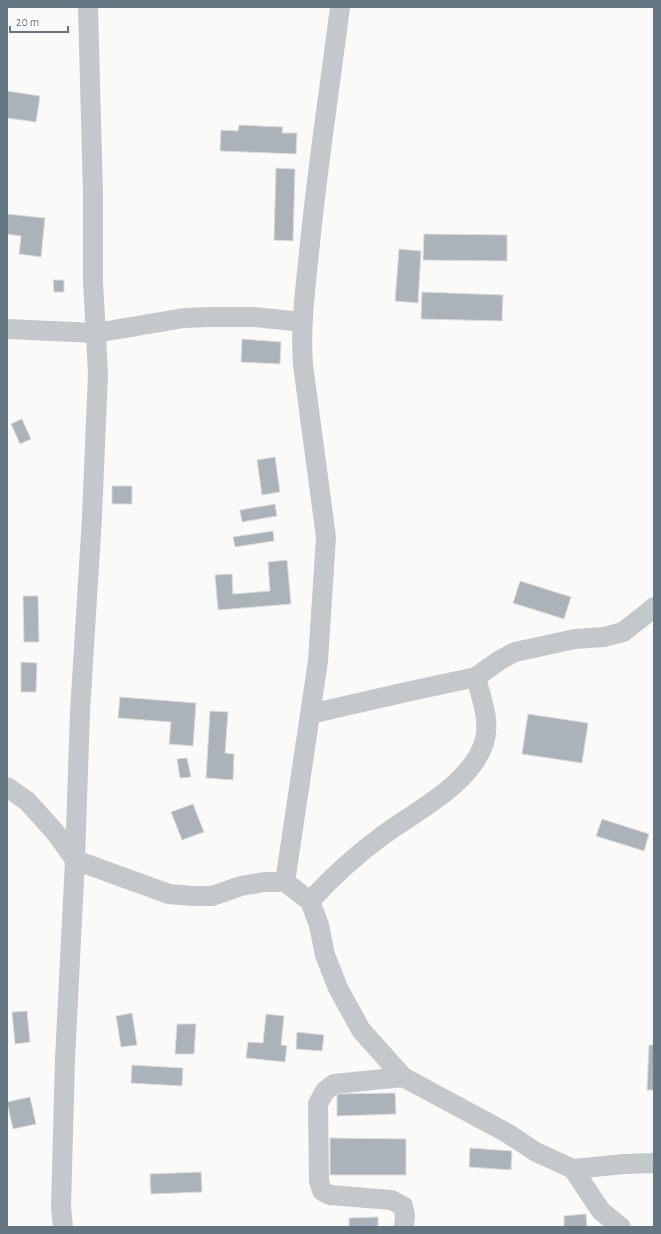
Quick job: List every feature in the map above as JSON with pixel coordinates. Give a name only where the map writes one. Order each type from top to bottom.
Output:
[{"type":"street","points":[[62,1227],[61,1207],[65,1059],[75,860],[80,712],[92,517],[98,374],[93,281],[93,195],[88,7]]},
{"type":"street","points":[[285,882],[318,660],[326,537],[303,365],[302,322],[314,209],[340,7]]},
{"type":"street","points":[[7,329],[96,333],[184,318],[254,317],[302,322]]},
{"type":"street","points":[[310,714],[476,677],[500,660],[515,652],[575,639],[604,637],[623,632],[654,607]]},
{"type":"street","points":[[310,901],[331,878],[381,836],[455,785],[472,766],[484,743],[487,722],[476,677]]},
{"type":"street","points":[[7,787],[27,801],[55,832],[75,860],[169,894],[212,896],[241,886],[264,882],[285,882],[310,901],[319,925],[325,955],[338,988],[361,1030],[403,1077],[507,1133],[536,1152],[573,1169],[624,1164],[654,1163]]},
{"type":"street","points":[[403,1077],[334,1084],[325,1091],[318,1104],[319,1182],[322,1191],[330,1195],[391,1200],[403,1206],[405,1216],[404,1227]]},
{"type":"street","points":[[573,1169],[601,1211],[622,1227]]},
{"type":"building","points":[[7,91],[40,96],[36,122],[7,118]]},
{"type":"building","points":[[239,125],[283,127],[282,133],[297,133],[296,154],[220,151],[221,130],[238,131]]},
{"type":"building","points":[[276,168],[295,169],[293,241],[274,240]]},
{"type":"building","points":[[7,214],[45,218],[41,257],[19,254],[21,236],[7,234]]},
{"type":"building","points":[[424,234],[507,235],[507,261],[423,260]]},
{"type":"building","points":[[399,249],[421,251],[418,303],[395,301]]},
{"type":"building","points":[[53,280],[64,280],[64,292],[54,292]]},
{"type":"building","points":[[422,292],[503,295],[502,321],[421,319]]},
{"type":"building","points":[[242,339],[281,342],[280,364],[241,362]]},
{"type":"building","points":[[22,419],[31,439],[20,444],[11,424]]},
{"type":"building","points":[[275,457],[280,492],[262,495],[257,460]]},
{"type":"building","points":[[112,486],[132,486],[132,504],[112,504]]},
{"type":"building","points":[[275,504],[277,516],[242,522],[240,510]]},
{"type":"building","points":[[273,531],[274,541],[235,547],[233,537]]},
{"type":"building","points":[[287,560],[291,604],[218,610],[215,575],[232,574],[233,594],[270,591],[268,562]]},
{"type":"building","points":[[520,581],[571,597],[564,619],[513,603]]},
{"type":"building","points":[[23,596],[38,596],[39,642],[24,642]]},
{"type":"building","points":[[21,662],[37,663],[36,692],[21,692]]},
{"type":"building","points":[[120,697],[196,703],[193,746],[169,744],[171,722],[118,718]]},
{"type":"building","points":[[210,711],[228,712],[225,753],[234,754],[233,780],[206,778]]},
{"type":"building","points":[[528,714],[588,723],[582,763],[522,754]]},
{"type":"building","points":[[187,758],[191,777],[180,778],[177,759]]},
{"type":"building","points":[[193,804],[204,832],[182,840],[171,812]]},
{"type":"building","points":[[602,819],[649,834],[644,851],[596,836]]},
{"type":"building","points":[[27,1011],[30,1042],[15,1044],[12,1012]]},
{"type":"building","points":[[132,1013],[137,1045],[121,1047],[116,1016]]},
{"type":"building","points":[[266,1014],[284,1016],[281,1045],[287,1046],[285,1062],[246,1058],[248,1042],[263,1043]]},
{"type":"building","points":[[177,1024],[196,1024],[194,1054],[175,1054]]},
{"type":"building","points":[[297,1032],[324,1035],[322,1051],[296,1049]]},
{"type":"building","points":[[649,1045],[654,1045],[654,1090],[647,1090]]},
{"type":"building","points":[[132,1065],[183,1068],[182,1086],[131,1083]]},
{"type":"building","points":[[395,1093],[396,1114],[337,1116],[337,1094]]},
{"type":"building","points":[[30,1097],[36,1124],[13,1129],[7,1102]]},
{"type":"building","points":[[330,1138],[406,1139],[406,1175],[330,1175]]},
{"type":"building","points":[[470,1148],[512,1151],[511,1170],[469,1167]]},
{"type":"building","points":[[201,1172],[202,1192],[151,1194],[150,1174]]},
{"type":"building","points":[[586,1214],[587,1227],[564,1227],[564,1216]]},
{"type":"building","points":[[378,1217],[378,1227],[349,1227],[349,1218]]}]
